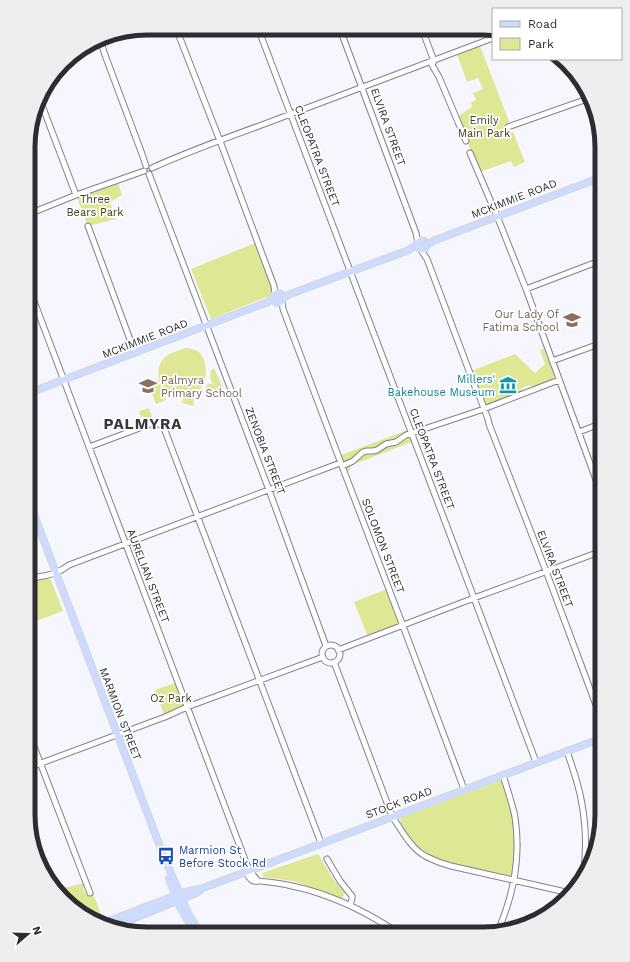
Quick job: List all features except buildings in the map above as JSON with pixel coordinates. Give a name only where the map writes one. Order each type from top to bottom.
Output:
[{"type":"main road","name":"MCKIMMIE ROAD","points":[[35,391],[595,180]]},
{"type":"main road","name":"MARMION STREET","points":[[35,518],[116,735],[191,927]]},
{"type":"main road","name":"MARMION STREET","points":[[35,526],[54,571]]},
{"type":"main road","name":"STOCK ROAD","points":[[111,920],[198,892],[203,888],[249,870],[595,741]]},
{"type":"main road","name":"MARMION STREET","points":[[179,898],[196,927]]},
{"type":"main road","name":"STOCK ROAD","points":[[121,924],[179,898]]},
{"type":"street","name":"SOLOMON STREET","points":[[179,35],[274,286],[277,299],[283,309],[464,789]]},
{"type":"street","name":"CLEOPATRA STREET","points":[[261,35],[536,762]]},
{"type":"street","name":"ELVIRA STREET","points":[[342,35],[477,392],[477,396],[486,420],[489,424],[546,571],[595,702]]},
{"type":"street","points":[[424,35],[434,61],[432,65],[439,77],[466,141]]},
{"type":"street","points":[[35,212],[150,166],[152,168],[290,114],[492,38]]},
{"type":"street","points":[[101,45],[142,154],[146,174],[151,172],[152,168]]},
{"type":"street","points":[[508,127],[584,100]]},
{"type":"street","points":[[43,107],[76,195]]},
{"type":"street","points":[[470,153],[526,289],[595,477]]},
{"type":"street","name":"ZENOBIA STREET","points":[[149,174],[269,490],[326,646]]},
{"type":"street","points":[[88,226],[135,353]]},
{"type":"street","points":[[526,289],[595,263]]},
{"type":"street","name":"AURELIAN STREET","points":[[35,304],[249,870],[258,881],[303,888],[350,905]]},
{"type":"street","points":[[552,361],[595,346]]},
{"type":"street","points":[[35,578],[45,576],[65,566],[69,566],[269,490],[353,461],[363,452],[373,452],[380,449],[382,445],[396,442],[402,437],[412,433],[483,409],[559,380]]},
{"type":"street","points":[[89,447],[153,423],[161,424],[164,428],[321,843]]},
{"type":"street","points":[[579,432],[595,426]]},
{"type":"street","points":[[338,650],[595,554]]},
{"type":"street","points":[[332,645],[337,647],[339,656],[334,662],[327,662],[323,657],[322,651],[326,646],[332,645]]},
{"type":"street","points":[[35,766],[187,707],[323,657]]},
{"type":"street","points":[[334,662],[392,816],[403,834],[418,851],[426,857],[451,866],[564,892]]},
{"type":"street","points":[[35,749],[90,893]]},
{"type":"street","points":[[567,751],[581,800],[585,836],[585,860]]},
{"type":"street","points":[[500,926],[510,898],[514,881],[516,860],[516,829],[514,815],[503,775]]},
{"type":"street","points":[[327,859],[337,878],[352,896],[350,905],[389,927]]},
{"type":"green space","name":"Emily Main Park","points":[[480,46],[510,124],[506,126],[508,134],[513,132],[525,162],[514,167],[511,161],[480,172],[457,117],[472,107],[471,102],[476,100],[473,93],[483,89],[478,78],[467,82],[457,54]]},
{"type":"green space","name":"Three Bears Park","points":[[117,180],[122,195],[110,202],[116,219],[88,226],[76,195]]},
{"type":"green space","points":[[255,243],[273,292],[271,293],[271,296],[211,319],[191,269]]},
{"type":"green space","points":[[186,348],[197,351],[203,357],[206,367],[204,382],[199,390],[193,393],[178,395],[170,393],[160,382],[158,372],[159,367],[166,356]]},
{"type":"green space","points":[[544,349],[554,375],[553,380],[533,388],[531,385],[521,388],[522,392],[489,405],[485,404],[471,371],[515,354],[535,373],[545,364],[540,350]]},
{"type":"green space","points":[[214,368],[223,388],[222,391],[218,391],[216,386],[211,381],[210,375],[212,369]]},
{"type":"green space","points":[[159,380],[166,400],[156,404],[148,384]]},
{"type":"green space","points":[[209,384],[213,384],[215,385],[215,393],[209,394],[206,391],[206,387]]},
{"type":"green space","points":[[183,397],[194,398],[193,406],[182,403]]},
{"type":"green space","points":[[149,408],[152,417],[144,420],[139,411]]},
{"type":"green space","points":[[408,430],[412,442],[352,465],[348,473],[341,455]]},
{"type":"green space","points":[[47,578],[51,580],[63,611],[35,622],[35,582]]},
{"type":"green space","points":[[387,589],[399,622],[397,626],[368,637],[354,602]]},
{"type":"green space","name":"Oz Park","points":[[178,682],[187,707],[165,717],[155,690]]},
{"type":"green space","points":[[500,781],[503,782],[514,826],[515,849],[513,873],[509,876],[443,861],[436,858],[419,847],[409,837],[401,824],[401,818]]},
{"type":"green space","points":[[318,854],[333,879],[345,893],[342,899],[293,881],[264,877],[262,873]]},
{"type":"green space","points":[[83,884],[85,887],[83,888],[85,894],[88,893],[89,895],[93,893],[102,917],[79,904],[63,888]]},
{"type":"place","name":"Our Lady Of Fatima School","points":[[572,320]]},
{"type":"place","name":"Millers' Bakehouse Museum","points":[[508,385]]},
{"type":"place","name":"Palmyra Primary School","points":[[148,386]]},
{"type":"place","name":"Marmion St Before Stock Rd","points":[[166,856]]},
{"type":"district","name":"PALMYRA","points":[[143,424]]}]
